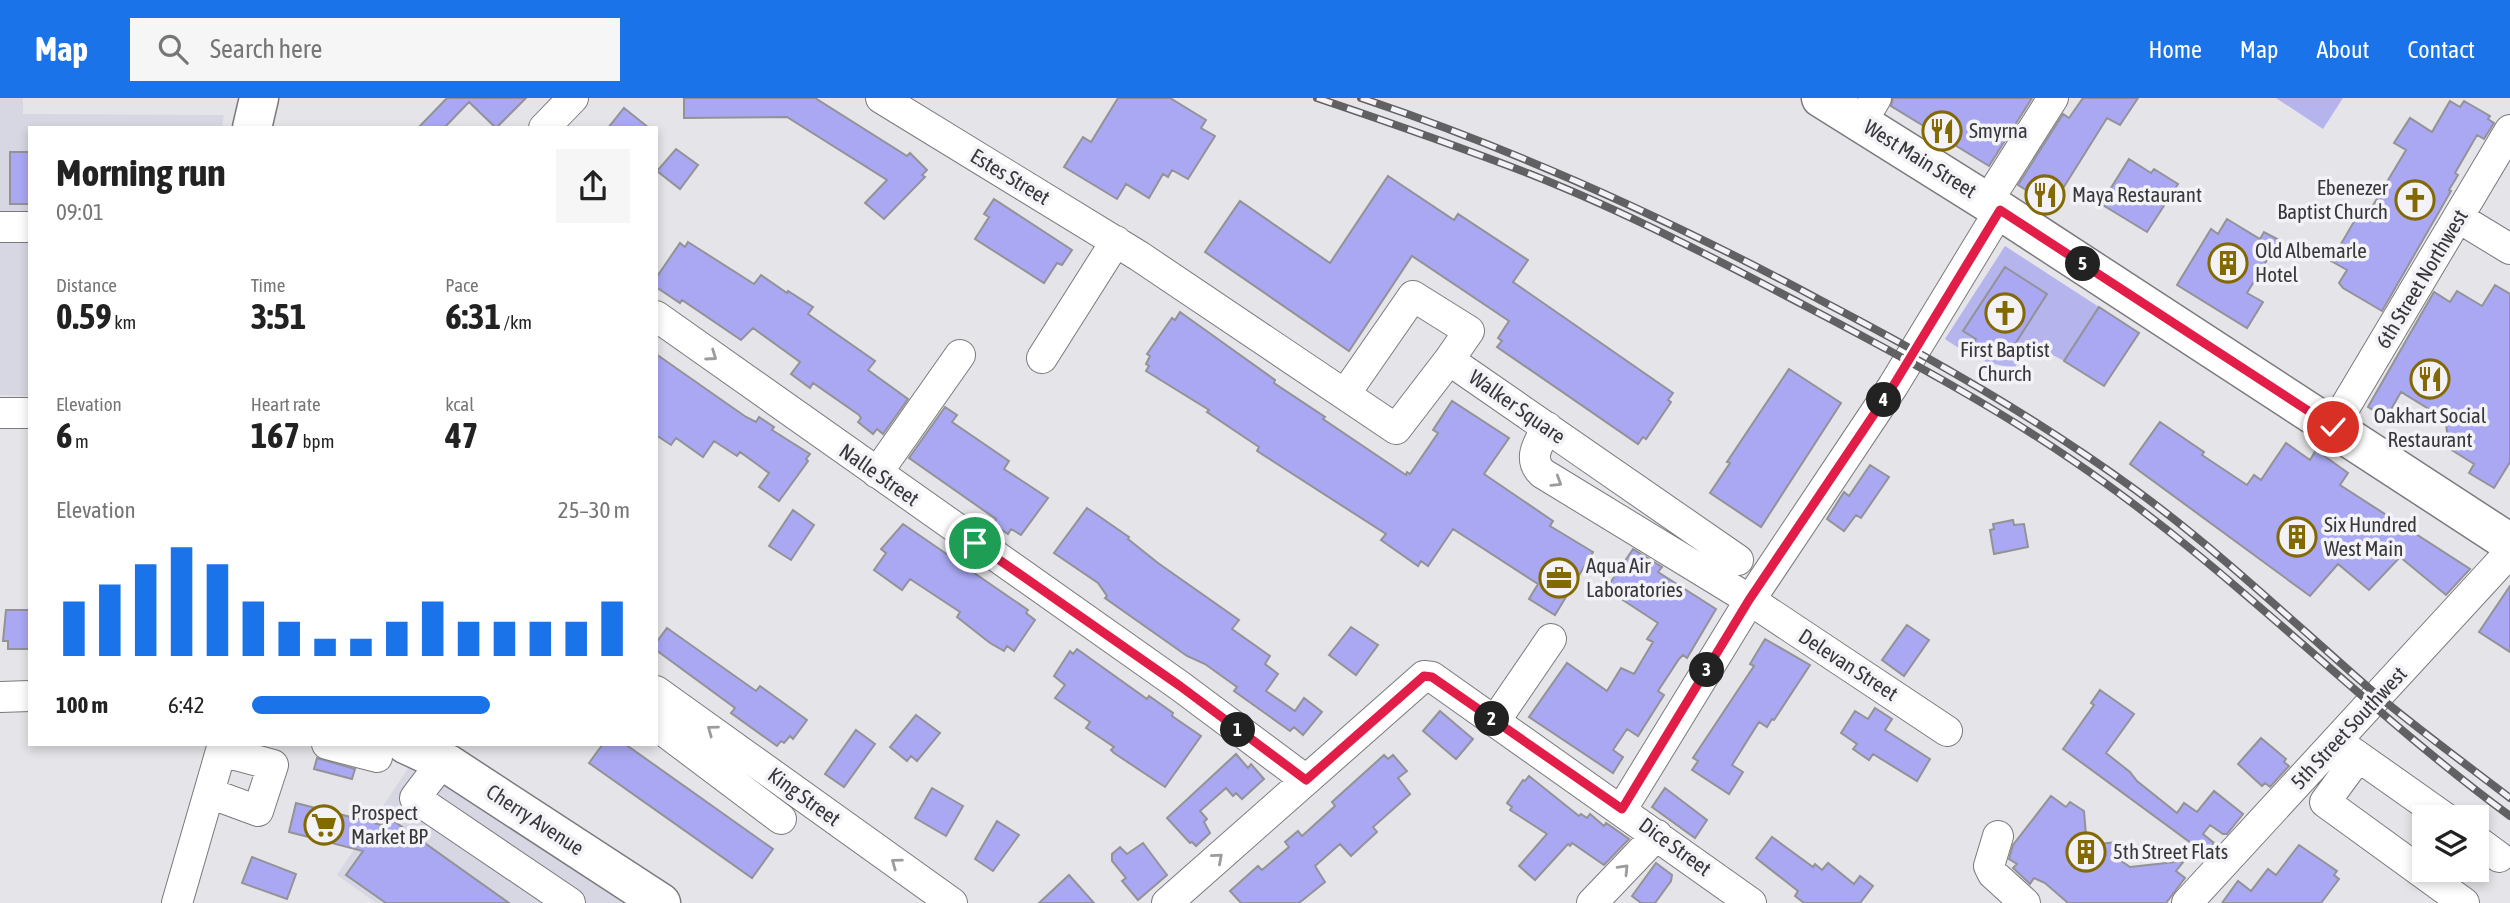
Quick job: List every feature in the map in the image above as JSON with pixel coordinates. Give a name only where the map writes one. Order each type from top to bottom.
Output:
[{"type":"main road","points":[[252,126],[259,98]]},
{"type":"main road","name":"West Main Street","points":[[1821,98],[1868,110],[1994,206],[2510,543]]},
{"type":"main road","name":"Cherry Avenue","points":[[391,751],[443,761],[639,897]]},
{"type":"street","points":[[546,126],[573,98]]},
{"type":"street","name":"Estes Street","points":[[881,98],[1127,248]]},
{"type":"street","points":[[1622,809],[1749,600],[1893,386],[2053,98]]},
{"type":"street","name":"6th Street Northwest","points":[[2333,427],[2510,130]]},
{"type":"street","points":[[2459,218],[2510,249]]},
{"type":"street","points":[[0,228],[28,227]]},
{"type":"street","points":[[1042,358],[1127,248]]},
{"type":"street","name":"Walker Square","points":[[1127,248],[1396,429],[1449,360],[1738,560]]},
{"type":"street","points":[[1345,394],[1413,296],[1469,331],[1449,360]]},
{"type":"street","name":"Nalle Street","points":[[658,317],[1180,686],[1306,780]]},
{"type":"street","points":[[877,474],[960,355]]},
{"type":"street","points":[[0,413],[28,413]]},
{"type":"street","name":"Delevan Street","points":[[1547,428],[1534,456],[1536,467],[1542,473],[1749,600],[1947,731]]},
{"type":"street","name":"5th Street Southwest","points":[[2193,901],[2347,749],[2510,552]]},
{"type":"street","points":[[1495,721],[1551,639]]},
{"type":"street","name":"Dice Street","points":[[1306,780],[1424,676],[1432,677],[1622,809],[1751,903]]},
{"type":"street","points":[[0,697],[28,696]]},
{"type":"street","name":"King Street","points":[[659,707],[745,772],[952,903]]},
{"type":"street","points":[[345,746],[391,751]]},
{"type":"street","points":[[177,903],[222,748],[273,765],[258,811],[209,793]]},
{"type":"street","points":[[2427,805],[2347,749],[2325,802],[2463,903]]},
{"type":"street","points":[[443,761],[415,798],[560,900]]},
{"type":"street","points":[[745,772],[781,819]]},
{"type":"street","points":[[1167,903],[1306,780]]},
{"type":"street","points":[[1592,903],[1657,835]]},
{"type":"street","points":[[1998,836],[1989,866],[1993,874],[2025,903]]},
{"type":"shaded area","points":[[0,98],[23,98],[23,114],[224,115],[222,126],[28,126],[28,396],[0,395]]},
{"type":"shaded area","points":[[2276,98],[2343,98],[2323,129]]},
{"type":"shaded area","points":[[2005,246],[2099,307],[2064,361],[2032,344],[2015,367],[2005,366],[1978,358],[1945,339]]},
{"type":"shaded area","points":[[411,764],[624,903],[376,903],[337,875]]},
{"type":"building","points":[[447,98],[526,98],[498,126],[494,126],[469,102],[446,126],[420,126]]},
{"type":"building","points":[[684,98],[815,98],[907,156],[910,153],[927,170],[922,175],[925,177],[884,219],[865,203],[887,180],[787,117],[684,118]]},
{"type":"building","points":[[1118,98],[1170,98],[1206,120],[1201,128],[1215,136],[1188,179],[1172,170],[1168,177],[1163,174],[1149,198],[1126,184],[1117,199],[1064,167],[1083,137],[1091,142]]},
{"type":"building","points":[[1893,98],[2032,98],[1989,166],[1891,106]]},
{"type":"building","points":[[2083,98],[2138,98],[2120,125],[2107,118],[2052,206],[2018,185],[2063,114],[2069,118]]},
{"type":"building","points":[[2450,101],[2460,107],[2464,101],[2490,116],[2488,119],[2494,123],[2484,139],[2477,135],[2455,173],[2458,175],[2449,190],[2451,191],[2382,311],[2343,288],[2339,283],[2347,270],[2331,261],[2362,208],[2369,212],[2406,150],[2394,143],[2410,118],[2432,132]]},
{"type":"building","points":[[624,108],[646,126],[610,126]]},
{"type":"building","points":[[676,149],[698,165],[680,189],[658,170]]},
{"type":"building","points":[[10,152],[28,152],[28,204],[10,204]]},
{"type":"building","points":[[2129,159],[2151,173],[2154,169],[2178,184],[2147,232],[2101,204]]},
{"type":"building","points":[[1388,176],[1454,220],[1458,214],[1528,260],[1513,282],[1673,393],[1668,400],[1671,402],[1646,439],[1643,437],[1638,444],[1497,347],[1502,341],[1498,338],[1509,321],[1412,256],[1349,351],[1205,252],[1240,201],[1330,263]]},
{"type":"building","points":[[994,199],[1072,250],[1062,265],[1057,263],[1044,283],[975,239],[989,217],[984,214]]},
{"type":"building","name":"Old Albemarle Hotel","points":[[2227,219],[2260,239],[2264,232],[2279,240],[2247,293],[2263,302],[2247,328],[2177,285],[2211,229],[2218,234]]},
{"type":"building","points":[[688,242],[754,284],[761,275],[787,293],[788,291],[813,307],[808,314],[875,361],[868,370],[908,399],[883,434],[877,429],[873,434],[858,422],[861,418],[859,415],[813,383],[810,388],[791,374],[800,362],[753,328],[741,340],[682,300],[680,303],[658,288],[658,275],[680,243],[685,247]]},
{"type":"building","name":"First Baptist Church","points":[[2005,267],[2047,294],[2006,358],[1997,352],[1992,359],[1971,346],[1976,339],[1963,331]]},
{"type":"building","points":[[2495,285],[2510,294],[2510,462],[2494,488],[2469,473],[2474,464],[2450,449],[2445,419],[2401,392],[2386,418],[2368,407],[2434,292],[2450,302],[2457,291],[2482,306]]},
{"type":"building","points":[[2099,307],[2139,333],[2104,386],[2064,361]]},
{"type":"building","points":[[1180,312],[1275,380],[1274,383],[1325,417],[1323,419],[1406,475],[1407,472],[1410,474],[1438,433],[1433,430],[1452,401],[1509,438],[1484,474],[1553,521],[1550,526],[1593,552],[1555,615],[1529,599],[1538,584],[1453,529],[1428,566],[1421,561],[1418,566],[1381,540],[1386,534],[1257,451],[1259,447],[1207,412],[1209,410],[1146,371],[1150,356],[1147,354],[1172,318],[1175,320]]},
{"type":"building","points":[[658,355],[746,417],[756,422],[759,417],[774,427],[772,430],[810,454],[806,459],[808,461],[779,501],[759,487],[769,473],[740,452],[737,456],[714,441],[703,457],[676,438],[671,445],[658,436]]},
{"type":"building","points":[[1789,369],[1841,403],[1761,527],[1710,493],[1730,463],[1727,462]]},
{"type":"building","points":[[945,407],[957,415],[952,422],[1009,461],[1004,469],[1048,498],[1021,535],[1011,529],[1008,534],[993,524],[996,519],[909,458]]},
{"type":"building","points":[[2160,422],[2247,485],[2254,475],[2261,480],[2286,443],[2310,460],[2316,450],[2348,473],[2340,485],[2470,569],[2446,595],[2400,557],[2369,590],[2338,564],[2310,596],[2130,464]]},
{"type":"building","points":[[1870,465],[1889,477],[1861,518],[1856,515],[1844,531],[1827,519],[1844,492],[1849,496]]},
{"type":"building","points":[[1087,508],[1129,537],[1128,539],[1158,563],[1239,620],[1232,629],[1270,656],[1265,664],[1278,674],[1266,691],[1295,711],[1304,698],[1322,712],[1303,735],[1294,727],[1290,731],[1234,691],[1237,687],[1205,664],[1187,656],[1105,598],[1107,596],[1098,583],[1054,553]]},
{"type":"building","points":[[793,510],[814,525],[791,560],[769,546]]},
{"type":"building","points":[[2013,520],[2014,525],[2024,524],[2028,547],[1994,554],[1990,530],[1994,529],[1993,524]]},
{"type":"building","points":[[903,524],[1028,610],[1026,613],[1035,620],[1014,651],[1007,646],[1004,651],[990,643],[957,617],[960,612],[910,579],[902,590],[874,570],[886,553],[881,549]]},
{"type":"building","points":[[1633,549],[1662,567],[1658,572],[1716,609],[1687,658],[1683,655],[1679,659],[1658,691],[1664,695],[1638,736],[1627,729],[1613,750],[1623,757],[1613,773],[1529,717],[1567,663],[1607,691],[1621,668],[1634,674],[1653,642],[1647,639],[1658,623],[1606,589]]},
{"type":"building","points":[[2510,586],[2510,652],[2479,632]]},
{"type":"building","points":[[6,610],[28,610],[28,649],[8,649],[8,641],[3,641]]},
{"type":"building","points":[[1907,625],[1929,640],[1904,676],[1882,660]]},
{"type":"building","points":[[1351,627],[1378,645],[1356,675],[1329,655]]},
{"type":"building","points":[[667,628],[756,691],[760,686],[807,720],[793,739],[790,736],[777,746],[731,713],[735,708],[658,651],[658,640]]},
{"type":"building","points":[[1765,639],[1810,665],[1774,720],[1772,719],[1767,727],[1759,722],[1732,765],[1743,772],[1729,794],[1692,770],[1698,761],[1693,758],[1754,666],[1750,664]]},
{"type":"building","points":[[1077,649],[1147,699],[1149,696],[1201,736],[1165,787],[1114,753],[1111,750],[1114,747],[1086,728],[1090,722],[1055,698],[1065,685],[1054,676],[1070,651],[1073,654]]},
{"type":"building","points":[[2100,690],[2134,714],[2106,753],[2137,781],[2177,813],[2184,803],[2197,812],[2214,791],[2243,814],[2227,834],[2210,825],[2203,834],[2214,843],[2206,854],[2063,749],[2094,705],[2091,703]]},
{"type":"building","points":[[1875,708],[1892,719],[1885,730],[1930,759],[1917,781],[1873,754],[1869,760],[1853,749],[1857,744],[1841,733],[1855,711],[1868,719]]},
{"type":"building","points":[[1440,711],[1473,739],[1456,759],[1423,731]]},
{"type":"building","points":[[916,715],[940,733],[917,761],[911,756],[907,761],[890,747]]},
{"type":"building","points":[[856,730],[875,744],[844,787],[825,774]]},
{"type":"building","points":[[2261,738],[2286,759],[2284,762],[2289,766],[2270,787],[2265,783],[2262,786],[2238,764]]},
{"type":"building","points":[[602,746],[628,746],[773,849],[752,878],[589,763]]},
{"type":"building","points":[[1236,754],[1248,768],[1251,764],[1264,779],[1242,799],[1236,793],[1233,796],[1226,788],[1200,811],[1207,819],[1204,822],[1210,833],[1196,846],[1167,818]]},
{"type":"building","points":[[1384,755],[1388,759],[1393,755],[1407,771],[1398,778],[1410,794],[1373,827],[1377,832],[1351,856],[1340,844],[1315,866],[1325,882],[1299,903],[1241,903],[1230,891],[1258,866],[1262,870],[1289,847],[1285,842],[1298,831],[1302,836],[1335,806],[1332,802]]},
{"type":"building","points":[[317,758],[355,769],[352,779],[314,769]]},
{"type":"building","points":[[1529,776],[1579,816],[1581,814],[1587,818],[1590,814],[1604,826],[1606,823],[1629,839],[1604,865],[1572,843],[1570,846],[1568,844],[1535,880],[1519,866],[1547,834],[1510,810],[1512,807],[1507,803],[1523,780]]},
{"type":"building","points":[[932,788],[963,806],[946,836],[915,818]]},
{"type":"building","points":[[1665,788],[1707,820],[1695,838],[1652,807]]},
{"type":"building","name":"5th Street Flats","points":[[2051,796],[2066,807],[2070,802],[2084,811],[2086,835],[2099,844],[2116,842],[2117,858],[2130,867],[2184,861],[2176,871],[2185,878],[2166,903],[2068,903],[2045,883],[2034,878],[2030,884],[2013,868],[2017,864],[2009,859],[2013,845]]},
{"type":"building","points":[[296,803],[382,825],[388,817],[509,903],[386,903],[346,875],[363,851],[289,832]]},
{"type":"building","points":[[997,821],[1019,835],[993,871],[975,859]]},
{"type":"building","points":[[1772,837],[1813,867],[1815,864],[1822,870],[1828,863],[1854,884],[1860,876],[1873,886],[1860,903],[1804,903],[1795,896],[1798,891],[1756,858]]},
{"type":"building","points":[[1143,843],[1167,875],[1138,900],[1122,881],[1126,878],[1112,861],[1112,854],[1120,847],[1127,854]]},
{"type":"building","points":[[2299,845],[2337,871],[2334,875],[2339,879],[2321,903],[2222,903],[2238,881],[2251,891],[2268,869],[2276,875]]},
{"type":"building","points":[[252,857],[296,874],[287,899],[242,883]]},
{"type":"building","points":[[1656,863],[1672,875],[1671,881],[1655,903],[1641,903],[1632,896]]},
{"type":"building","points":[[1069,875],[1094,903],[1039,903]]},
{"type":"railway","points":[[1317,98],[1504,164],[1607,207],[1797,301],[1985,405],[2072,460],[2185,544],[2399,728],[2510,816]]},
{"type":"railway","points":[[1361,98],[1538,165],[1710,243],[1863,323],[2022,414],[2099,464],[2167,514],[2226,562],[2370,689],[2510,798]]},
{"type":"place","name":"Smyrna","points":[[1942,131]]},
{"type":"place","name":"Maya Restaurant","points":[[2045,195]]},
{"type":"place","name":"Ebenezer Baptist Church","points":[[2415,200]]},
{"type":"place","name":"Old Albemarle Hotel","points":[[2228,263]]},
{"type":"place","name":"First Baptist Church","points":[[2005,313]]},
{"type":"place","name":"Oakhart Social Restaurant","points":[[2430,379]]},
{"type":"place","name":"Six Hundred West Main","points":[[2297,537]]},
{"type":"place","name":"Aqua Air Laboratories","points":[[1559,578]]},
{"type":"place","name":"Prospect Market BP","points":[[324,825]]},
{"type":"place","name":"5th Street Flats","points":[[2086,852]]},
{"type":"route","points":[[975,543],[1180,686],[1306,780],[1424,676],[1432,677],[1622,809],[1749,600],[1893,386],[2000,210],[2333,427]]}]
